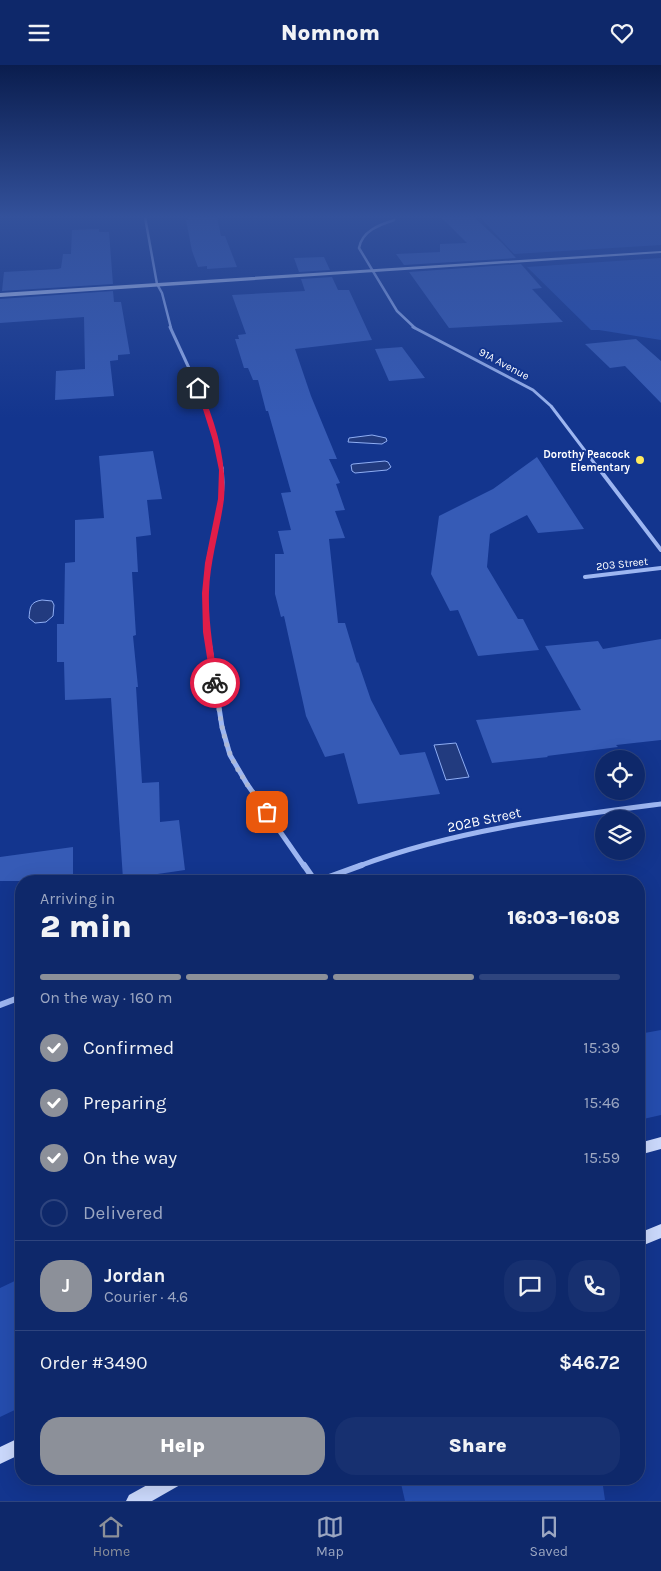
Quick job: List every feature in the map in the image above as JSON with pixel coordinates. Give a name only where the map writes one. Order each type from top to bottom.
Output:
[{"type":"street","points":[[0,295],[157,284]]},
{"type":"street","points":[[157,284],[162,293],[171,331],[206,405],[222,470],[221,499],[208,563],[206,593],[207,632],[222,727],[230,755],[247,784],[312,875]]},
{"type":"street","name":"91A Avenue","points":[[380,284],[397,311],[413,327],[533,390],[551,407],[661,549]]},
{"type":"street","name":"203 Street","points":[[585,577],[661,569]]},
{"type":"street","name":"202B Street","points":[[333,875],[406,850],[467,835],[524,823],[661,804]]},
{"type":"street","points":[[0,1005],[15,999]]},
{"type":"street","points":[[645,1147],[661,1143]]},
{"type":"street","points":[[645,1238],[661,1231]]},
{"type":"street","points":[[0,1456],[15,1448]]},
{"type":"street","points":[[135,1501],[163,1485]]},
{"type":"shaded area","points":[[544,284],[661,284],[661,340],[591,330]]},
{"type":"shaded area","points":[[372,435],[386,438],[387,441],[382,444],[348,442],[349,438]]},
{"type":"shaded area","points":[[385,461],[391,467],[387,470],[355,473],[352,471],[351,465],[353,464]]},
{"type":"shaded area","points":[[42,600],[52,601],[54,605],[53,616],[46,622],[35,623],[29,618],[30,608],[35,602]]},
{"type":"shaded area","points":[[456,743],[469,777],[446,780],[434,745]]},
{"type":"shaded area","points":[[661,1030],[661,1115],[645,1119],[645,1033]]},
{"type":"shaded area","points":[[15,1281],[15,1410],[0,1417],[0,1288]]},
{"type":"shaded area","points":[[401,1485],[603,1485],[605,1500],[405,1501]]},
{"type":"building","points":[[3,284],[113,284],[2,291]]},
{"type":"building","points":[[303,284],[335,284],[338,290],[349,290],[372,340],[295,349],[311,396],[337,459],[329,459],[340,483],[336,484],[345,510],[335,511],[345,538],[329,539],[338,623],[345,623],[371,700],[400,755],[425,752],[440,794],[358,804],[344,753],[325,757],[306,716],[284,616],[281,617],[275,594],[275,554],[284,554],[278,531],[291,530],[281,493],[291,492],[258,380],[253,380],[248,368],[244,368],[235,339],[239,339],[238,335],[246,334],[232,295],[305,291]]},
{"type":"building","points":[[418,284],[539,284],[542,288],[532,289],[563,322],[449,328]]},
{"type":"building","points":[[113,291],[114,302],[121,302],[130,354],[118,355],[118,360],[110,361],[114,396],[55,400],[56,371],[85,369],[84,317],[0,323],[0,299]]},
{"type":"building","points":[[636,339],[661,361],[661,403],[625,366],[610,368],[585,344]]},
{"type":"building","points":[[402,347],[425,378],[389,381],[375,349]]},
{"type":"building","points":[[153,451],[162,499],[147,500],[151,535],[136,537],[138,572],[132,572],[136,635],[133,636],[138,687],[136,687],[142,783],[159,782],[160,822],[179,820],[185,870],[151,875],[123,875],[111,698],[65,700],[64,662],[57,662],[57,624],[64,624],[65,563],[75,562],[75,520],[104,518],[99,456]]},
{"type":"building","points":[[537,457],[584,529],[538,533],[527,515],[490,534],[487,567],[518,619],[523,619],[539,650],[478,656],[458,610],[450,611],[431,574],[439,516],[493,489]]},
{"type":"building","points":[[661,639],[661,740],[616,745],[618,747],[548,757],[492,763],[476,720],[581,710],[545,646],[598,641],[603,649]]},
{"type":"building","points":[[73,847],[73,875],[15,875],[15,881],[0,881],[0,857]]},
{"type":"way so far","points":[[215,683],[222,727],[230,755],[247,784],[267,812]]},
{"type":"place","name":"Dorothy Peacock Elementary","points":[[640,460]]},
{"type":"route","points":[[198,388],[206,405],[222,470],[221,499],[208,563],[206,593],[207,632],[215,683]]}]
